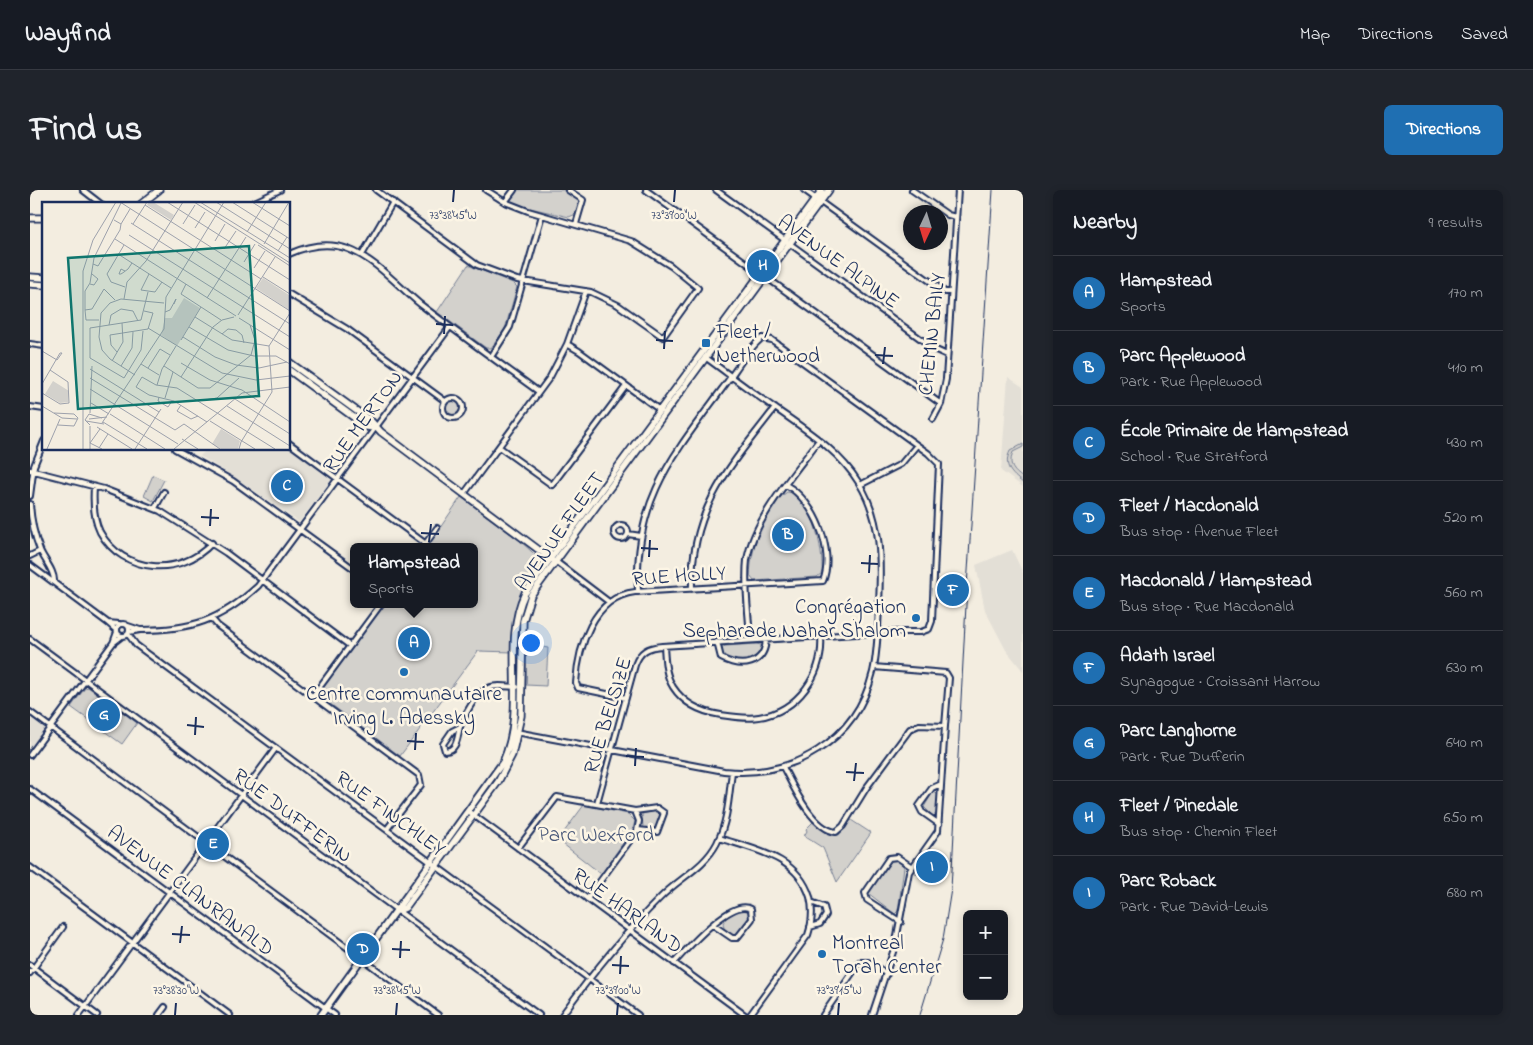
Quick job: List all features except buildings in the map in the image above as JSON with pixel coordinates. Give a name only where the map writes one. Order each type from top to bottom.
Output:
[{"type":"main road","points":[[144,202],[159,190]]},
{"type":"main road","points":[[818,200],[822,190]]},
{"type":"main road","points":[[818,200],[830,190]]},
{"type":"main road","name":"AVENUE FLEET","points":[[321,1015],[398,911],[399,905],[433,864],[471,813],[499,768],[516,732],[519,687],[518,612],[525,593],[553,559],[818,200]]},
{"type":"main road","points":[[290,365],[372,422],[375,428],[553,559]]},
{"type":"main road","points":[[290,371],[367,427],[375,428]]},
{"type":"street","points":[[83,190],[98,202]]},
{"type":"street","points":[[254,202],[280,190]]},
{"type":"street","points":[[376,190],[471,261],[492,271],[523,281],[586,291],[618,305],[663,337],[698,288],[640,245],[623,237],[542,215],[505,202],[486,190]]},
{"type":"street","points":[[505,202],[514,190]]},
{"type":"street","points":[[568,190],[583,200],[576,224]]},
{"type":"street","points":[[646,190],[941,404]]},
{"type":"street","name":"AVENUE ALPINE","points":[[716,190],[936,350],[947,355]]},
{"type":"street","points":[[804,190],[945,292],[951,292]]},
{"type":"street","points":[[912,190],[948,215],[956,217]]},
{"type":"street","name":"CHEMIN BAILY","points":[[933,419],[941,404],[944,390],[958,190]]},
{"type":"street","points":[[362,256],[394,202]]},
{"type":"street","points":[[491,357],[510,327],[542,215]]},
{"type":"street","points":[[290,254],[303,249],[327,246],[342,248],[362,256],[450,327],[539,392]]},
{"type":"street","points":[[464,494],[539,392],[567,344],[586,291]]},
{"type":"street","points":[[290,295],[342,326],[445,401]]},
{"type":"street","name":"RUE MERTON","points":[[140,630],[182,629],[212,619],[240,602],[262,580],[450,327]]},
{"type":"street","points":[[638,592],[637,571],[641,536],[652,495],[666,466],[760,340],[770,338],[917,446],[901,464],[860,485]]},
{"type":"street","points":[[567,344],[662,412]]},
{"type":"street","points":[[516,732],[732,772],[758,772],[783,767],[810,756],[842,732],[861,705],[874,667],[881,564],[879,540],[873,514],[860,485],[844,462],[819,440],[704,356]]},
{"type":"street","points":[[499,447],[552,485],[626,386]]},
{"type":"street","points":[[451,398],[461,400],[464,406],[460,416],[451,418],[445,414],[443,408],[445,401],[451,398]]},
{"type":"street","points":[[692,588],[692,556],[703,513],[717,487],[775,408]]},
{"type":"street","points":[[750,640],[747,586],[748,560],[753,537],[766,513],[819,440]]},
{"type":"street","points":[[290,444],[422,543]]},
{"type":"street","points":[[30,496],[32,471],[42,446]]},
{"type":"street","name":"RUE BELSIZE","points":[[597,803],[635,665],[640,654],[651,647],[877,632],[926,631],[931,625],[941,470],[936,460],[917,446]]},
{"type":"street","points":[[177,450],[226,476],[350,567]]},
{"type":"street","points":[[32,471],[94,487],[156,508],[212,543],[350,646]]},
{"type":"street","name":"RUE HOLLY","points":[[626,698],[578,688],[576,683],[585,638],[609,602],[626,593],[823,581],[825,576],[825,546],[816,520],[800,496],[786,485]]},
{"type":"street","points":[[94,487],[94,511],[100,532],[114,549],[131,560],[153,567],[172,566],[196,557],[212,543]]},
{"type":"street","points":[[156,508],[164,492]]},
{"type":"street","points":[[30,504],[33,526],[40,551],[54,577],[54,582]]},
{"type":"street","points":[[426,543],[437,528]]},
{"type":"street","points":[[628,534],[641,536]]},
{"type":"street","points":[[30,556],[40,551]]},
{"type":"street","points":[[553,559],[609,602]]},
{"type":"street","points":[[30,565],[108,622],[122,636]]},
{"type":"street","points":[[313,696],[378,608]]},
{"type":"street","points":[[212,619],[218,626],[421,778],[421,785],[387,830]]},
{"type":"street","points":[[108,622],[125,624],[140,630]]},
{"type":"street","points":[[113,643],[119,624]]},
{"type":"street","points":[[128,626],[128,633]]},
{"type":"street","points":[[30,755],[113,643],[128,633],[140,630]]},
{"type":"street","name":"RUE FINCHLEY","points":[[128,633],[136,645],[638,1015]]},
{"type":"street","points":[[664,646],[668,676],[676,691],[687,703],[716,714],[751,718],[780,710],[805,690],[818,665],[822,636]]},
{"type":"street","name":"RUE DUFFERIN","points":[[30,638],[539,1015]]},
{"type":"street","points":[[717,642],[722,658],[750,663],[758,660],[764,654],[766,640]]},
{"type":"street","points":[[872,1015],[888,974],[901,922],[908,875],[936,835],[939,824],[949,678],[946,673],[874,667]]},
{"type":"street","points":[[460,727],[452,731],[443,744],[445,751],[450,751],[456,743],[460,736],[460,727],[465,715],[485,689],[519,687]]},
{"type":"street","points":[[30,712],[438,1015]]},
{"type":"street","points":[[783,767],[808,810],[823,826],[836,832],[843,826],[867,787],[910,729],[919,725],[945,726]]},
{"type":"street","points":[[79,1015],[276,748]]},
{"type":"street","points":[[562,1015],[589,978],[668,890],[706,860],[719,838],[725,819],[732,772]]},
{"type":"street","points":[[939,824],[922,812],[920,806],[932,788],[941,784]]},
{"type":"street","name":"AVENUE CLANRANALD","points":[[30,789],[334,1015]]},
{"type":"street","points":[[518,848],[557,797],[635,811],[657,808],[664,813],[657,832],[638,830]]},
{"type":"street","points":[[587,899],[638,830],[639,821],[635,811]]},
{"type":"street","name":"RUE HARLAND","points":[[471,813],[745,1015]]},
{"type":"street","points":[[719,838],[784,861],[803,881],[811,902],[810,927],[805,940],[750,1015]]},
{"type":"street","points":[[901,922],[867,900],[865,893],[889,858],[897,857],[912,867]]},
{"type":"street","points":[[30,868],[230,1015]]},
{"type":"street","points":[[810,927],[820,924],[826,915],[824,908],[811,902]]},
{"type":"street","points":[[674,963],[699,936],[713,925],[739,906],[751,909],[752,919],[737,938],[732,938],[713,925]]},
{"type":"street","points":[[30,973],[32,966],[63,927]]},
{"type":"street","points":[[823,1015],[860,962],[868,962],[888,974]]},
{"type":"street","points":[[32,966],[97,1015]]},
{"type":"street","points":[[159,1015],[165,1007]]},
{"type":"shaded area","points":[[1008,377],[1023,387],[1023,487],[1001,471]]},
{"type":"shaded area","points":[[290,448],[331,480],[299,522],[239,480],[200,456],[206,450],[290,450]]},
{"type":"shaded area","points":[[1012,550],[1023,573],[1023,671],[1006,650],[985,610],[976,565]]},
{"type":"shaded area","points":[[412,638],[426,648],[420,657],[412,651],[410,654],[404,650]]},
{"type":"shaded area","points":[[30,712],[51,728],[30,755]]},
{"type":"green space","points":[[514,190],[568,190],[583,200],[576,214],[569,217],[505,202]]},
{"type":"green space","points":[[468,265],[513,283],[517,287],[505,329],[491,348],[486,348],[437,312]]},
{"type":"green space","points":[[454,400],[462,408],[454,416],[446,408]]},
{"type":"green space","points":[[1023,444],[1023,447],[1013,452],[1011,464],[1014,470],[1023,478],[1023,483],[1009,469],[1007,461],[1010,451]]},
{"type":"green space","points":[[153,475],[164,480],[153,501],[144,496]]},
{"type":"green space","points":[[787,492],[796,495],[810,512],[821,552],[822,573],[817,577],[754,581],[750,576],[751,565],[760,530],[771,508]]},
{"type":"green space","points":[[461,497],[519,540],[543,562],[527,585],[519,604],[514,625],[513,652],[478,651],[400,756],[321,697],[320,692],[381,608],[478,608],[478,543],[430,543]]},
{"type":"green space","points":[[526,644],[548,648],[546,686],[526,685]]},
{"type":"green space","points":[[761,645],[762,650],[752,660],[748,661],[728,658],[722,653],[721,649],[725,646]]},
{"type":"green space","points":[[88,687],[137,723],[122,744],[71,707],[85,688]]},
{"type":"green space","points":[[933,792],[938,794],[937,813],[933,816],[924,807]]},
{"type":"green space","name":"Parc Wexford","points":[[584,805],[628,814],[635,821],[633,829],[601,874],[558,840]]},
{"type":"green space","points":[[655,811],[661,814],[657,829],[653,831],[643,827],[642,814]]},
{"type":"green space","points":[[851,820],[871,833],[837,882],[823,848],[804,836],[807,831],[806,829],[813,822],[829,835],[839,835]]},
{"type":"green space","points":[[930,851],[946,862],[943,877],[914,873]]},
{"type":"green space","points":[[892,860],[897,860],[904,867],[898,911],[895,914],[868,893]]},
{"type":"green space","points":[[740,909],[748,911],[749,917],[737,934],[732,935],[724,928],[723,923],[726,918]]},
{"type":"railway","points":[[920,1015],[943,939],[951,889],[967,586],[993,190]]},
{"type":"place","name":"Fleet / Pinedale","points":[[763,266]]},
{"type":"place","name":"Fleet / Netherwood","points":[[706,343]]},
{"type":"place","name":"École Primaire de Hampstead","points":[[287,486]]},
{"type":"place","name":"Parc Applewood","points":[[788,535]]},
{"type":"place","name":"Adath Israel","points":[[953,590]]},
{"type":"place","name":"Congrégation Sepharade Nahar Shalom","points":[[916,618]]},
{"type":"place","name":"Hampstead","points":[[414,643]]},
{"type":"place","name":"Centre communautaire Irving L. Adessky","points":[[404,672]]},
{"type":"place","name":"Parc Langhorne","points":[[104,715]]},
{"type":"place","name":"Macdonald / Hampstead","points":[[213,844]]},
{"type":"place","name":"Parc Roback","points":[[932,867]]},
{"type":"place","name":"Fleet / Macdonald","points":[[363,949]]},
{"type":"place","name":"Montreal Torah Center","points":[[822,954]]}]
